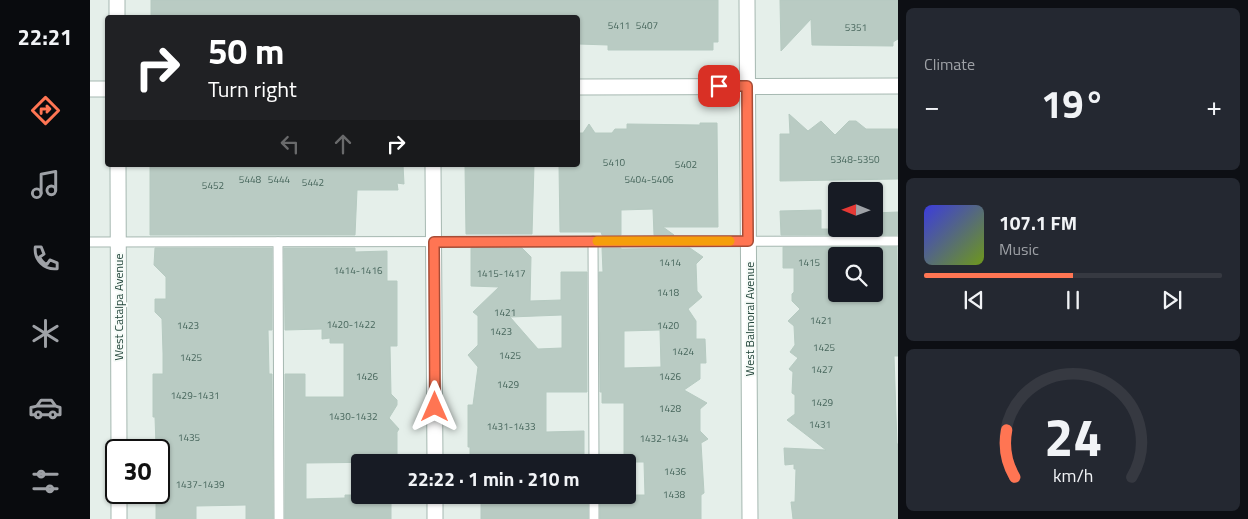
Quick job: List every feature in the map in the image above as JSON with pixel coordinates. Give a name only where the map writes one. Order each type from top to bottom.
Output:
[{"type":"street","points":[[117,0],[117,15]]},
{"type":"street","name":"West Balmoral Avenue","points":[[747,0],[750,519]]},
{"type":"street","points":[[580,87],[898,86]]},
{"type":"street","points":[[90,89],[105,89]]},
{"type":"street","name":"West Catalpa Avenue","points":[[118,167],[119,439]]},
{"type":"street","points":[[433,167],[435,454]]},
{"type":"street","points":[[119,504],[119,519]]},
{"type":"street","points":[[435,504],[435,519]]},
{"type":"lane","points":[[592,241],[594,454]]},
{"type":"lane","points":[[90,242],[898,241]]},
{"type":"lane","points":[[278,242],[279,519]]},
{"type":"lane","points":[[594,504],[594,519]]},
{"type":"building","points":[[151,0],[718,0],[718,42],[713,42],[713,50],[608,50],[608,45],[580,44],[580,15],[151,15]]},
{"type":"building","points":[[780,0],[898,0],[898,39],[893,42],[893,46],[812,45],[811,19],[781,51]]},
{"type":"building","points":[[789,114],[808,131],[821,121],[835,135],[849,121],[856,121],[866,129],[898,129],[898,179],[780,181],[780,134],[790,134]]},
{"type":"building","points":[[700,123],[717,123],[718,227],[663,227],[674,235],[654,235],[653,209],[621,210],[621,235],[602,235],[601,232],[560,232],[559,167],[580,167],[580,133],[583,133],[589,124],[595,133],[612,133],[615,129],[627,129],[627,124],[700,125]]},
{"type":"building","points":[[150,167],[403,167],[404,184],[397,183],[398,190],[357,190],[355,235],[150,235]]},
{"type":"building","points":[[465,167],[534,167],[532,234],[466,234]]},
{"type":"building","points":[[821,210],[821,229],[828,229],[828,235],[781,235],[780,211]]},
{"type":"building","points":[[898,212],[897,235],[883,235],[883,213]]},
{"type":"building","points":[[783,247],[828,247],[828,302],[883,302],[883,247],[897,247],[898,356],[894,356],[898,444],[898,519],[793,519],[791,502],[795,502],[796,469],[794,469],[794,464],[785,465],[784,448],[826,450],[787,420],[795,414],[795,395],[792,393],[793,372],[789,369],[798,358],[790,352],[795,345],[794,326],[788,321],[800,309],[792,301],[794,268],[783,268]]},
{"type":"building","points":[[155,248],[272,248],[272,330],[268,330],[269,374],[272,374],[273,519],[246,519],[246,505],[196,506],[196,519],[156,519],[156,504],[170,504],[170,439],[156,439],[155,417],[153,417],[153,374],[163,374],[162,319],[155,312],[155,299],[166,299],[166,277],[154,265]]},
{"type":"building","points":[[284,248],[355,248],[355,252],[387,251],[387,281],[397,281],[397,346],[390,346],[391,394],[397,400],[397,405],[389,418],[399,429],[397,432],[397,454],[351,454],[351,462],[306,463],[306,499],[345,498],[345,495],[351,495],[351,504],[391,504],[391,519],[285,519],[285,374],[305,374],[305,397],[344,397],[344,343],[330,343],[330,338],[322,339],[322,329],[285,330]]},
{"type":"building","points":[[471,248],[522,248],[531,257],[530,301],[561,300],[561,272],[587,272],[587,392],[546,392],[546,432],[584,431],[584,454],[470,454],[470,447],[468,447],[468,405],[473,405],[478,367],[468,355],[478,345],[478,316],[473,312],[499,287],[471,286]],"holes":[[[562,315],[562,348],[538,349],[510,317]]]},
{"type":"building","points":[[602,248],[690,248],[703,257],[696,264],[697,291],[702,297],[688,309],[696,321],[696,339],[705,339],[706,363],[700,363],[700,379],[684,390],[707,403],[700,409],[700,431],[708,439],[701,443],[704,493],[701,495],[701,519],[600,519],[600,504],[636,504],[636,495],[645,495],[644,462],[636,462],[636,454],[624,454],[624,403],[602,403],[602,392],[600,392],[599,272],[603,272]],"holes":[[[660,330],[661,367],[624,368],[624,331]]]},
{"type":"building","points":[[481,504],[588,504],[588,519],[481,519]]},
{"type":"slow traffic","points":[[597,241],[730,241]]},
{"type":"route","points":[[435,407],[434,242],[748,241],[747,86],[719,86]]}]
